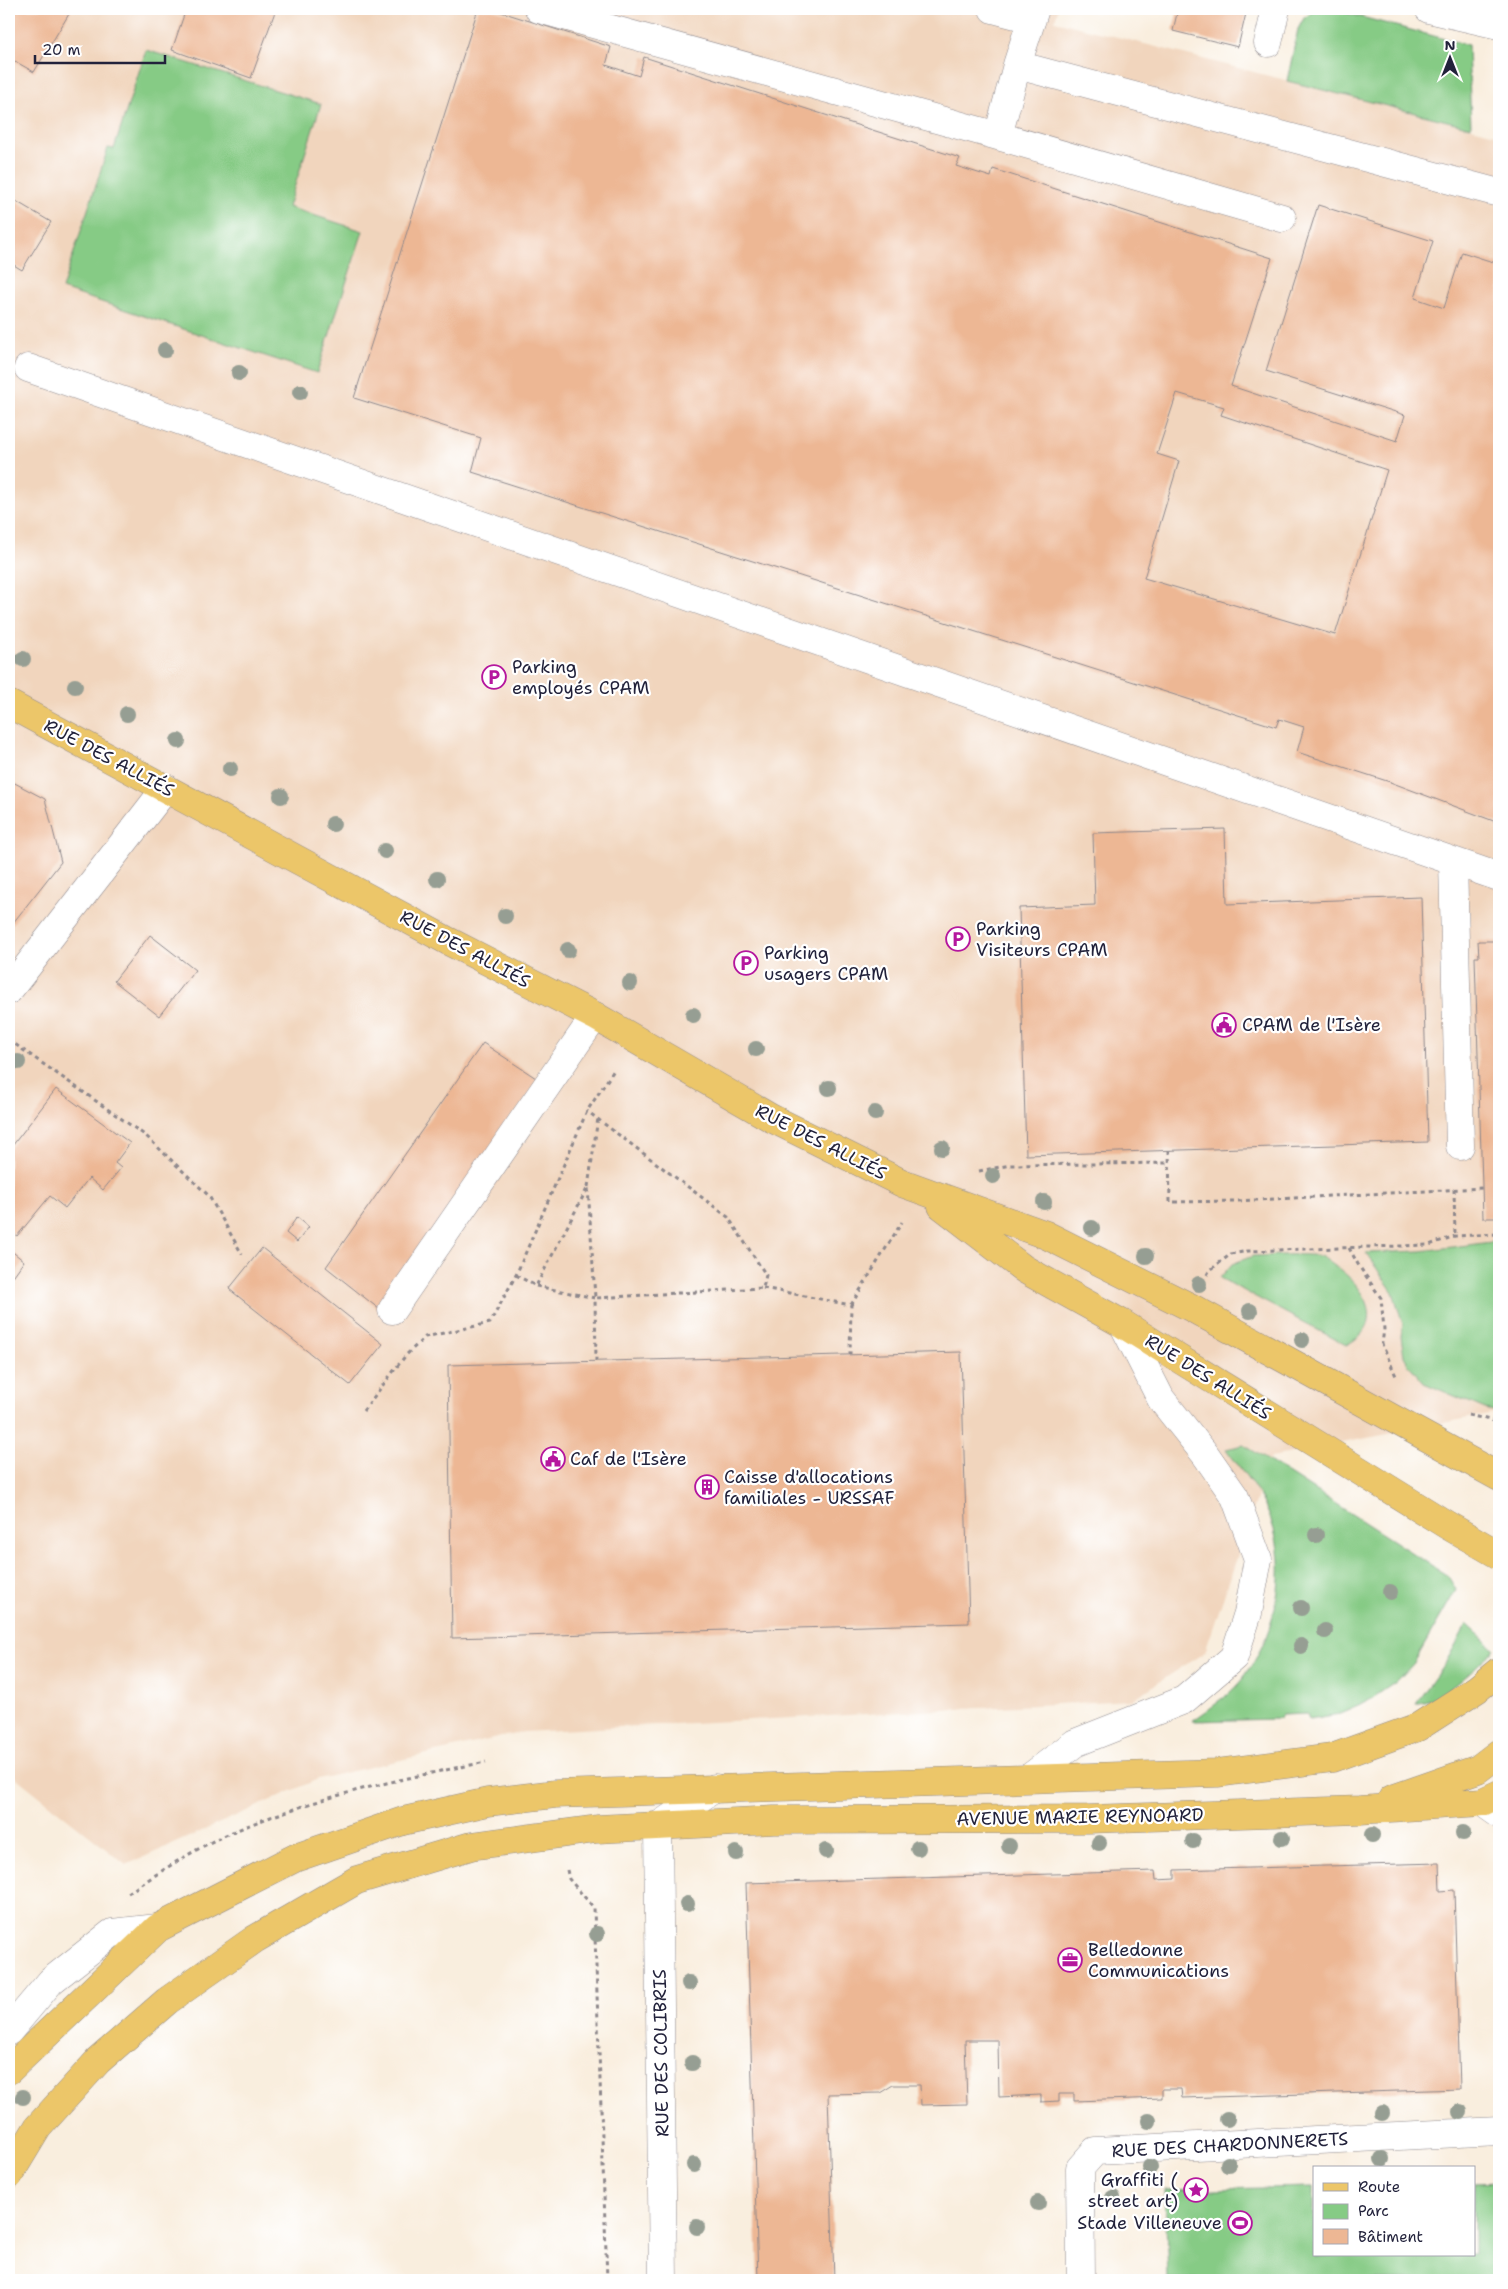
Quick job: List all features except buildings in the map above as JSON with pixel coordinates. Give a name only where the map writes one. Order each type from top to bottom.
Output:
[{"type":"main road","name":"RUE DES ALLIÉS","points":[[9,704],[448,941],[595,1016],[771,1118],[867,1167],[923,1191],[1046,1235],[1192,1308],[1499,1477]]},
{"type":"main road","name":"RUE DES ALLIÉS","points":[[923,1191],[1024,1269],[1123,1324],[1438,1520],[1499,1555]]},
{"type":"main road","points":[[9,2070],[158,1928],[295,1858],[403,1821],[488,1802],[555,1794],[1217,1773],[1332,1758],[1418,1727],[1478,1689],[1499,1671]]},
{"type":"main road","points":[[1360,1810],[1478,1769],[1499,1753]]},
{"type":"main road","name":"AVENUE MARIE REYNOARD","points":[[9,2175],[38,2127],[98,2061],[167,2002],[255,1939],[357,1880],[471,1846],[597,1829],[774,1820],[1088,1819],[1360,1810],[1493,1803]]},
{"type":"street","points":[[539,9],[998,136],[1282,218]]},
{"type":"street","points":[[993,9],[1034,14],[1017,65],[998,136]]},
{"type":"street","points":[[1268,43],[1276,9]]},
{"type":"street","points":[[1429,9],[1499,25]]},
{"type":"street","points":[[1017,65],[1499,193]]},
{"type":"street","points":[[28,368],[1499,877]]},
{"type":"street","points":[[9,990],[166,788]]},
{"type":"street","points":[[1453,861],[1460,1146]]},
{"type":"street","points":[[392,1310],[595,1016]]},
{"type":"street","points":[[1030,1778],[1075,1743],[1184,1700],[1234,1657],[1248,1613],[1258,1558],[1235,1496],[1206,1454],[1161,1399],[1123,1324]]},
{"type":"street","points":[[658,1826],[715,1788]]},
{"type":"street","name":"RUE DES COLIBRIS","points":[[658,1826],[663,2280]]},
{"type":"street","points":[[9,2031],[51,1981],[112,1933],[158,1928]]},
{"type":"street","name":"RUE DES CHARDONNERETS","points":[[1081,2280],[1080,2168],[1095,2152],[1499,2131]]},
{"type":"path","points":[[363,1411],[406,1355],[425,1337],[490,1323],[516,1275],[587,1111],[634,1038]]},
{"type":"path","points":[[9,1040],[146,1136],[210,1196],[242,1254]]},
{"type":"path","points":[[587,1111],[728,1217],[766,1275],[763,1288]]},
{"type":"path","points":[[596,1361],[595,1298],[588,1187],[598,1118]]},
{"type":"path","points":[[1169,1150],[1170,1202],[1237,1201],[1482,1188]]},
{"type":"path","points":[[971,1172],[1010,1165],[1169,1162]]},
{"type":"path","points":[[536,1286],[588,1187]]},
{"type":"path","points":[[1454,1189],[1455,1236]]},
{"type":"path","points":[[1192,1308],[1209,1271],[1231,1254],[1248,1250],[1430,1245],[1455,1236],[1499,1234]]},
{"type":"path","points":[[850,1354],[851,1305],[862,1291],[886,1246]]},
{"type":"path","points":[[1349,1248],[1381,1298],[1384,1329],[1382,1344],[1399,1382]]},
{"type":"path","points":[[516,1275],[536,1286],[595,1298],[763,1288],[851,1305]]},
{"type":"path","points":[[1465,1415],[1499,1422]]},
{"type":"path","points":[[560,1834],[569,1879],[594,1908],[607,2280]]},
{"type":"shaded area","points":[[9,9],[1058,9],[1055,21],[1499,135],[1499,1412],[1271,1457],[1205,1652],[1132,1700],[523,1732],[318,1779],[126,1865],[9,1772]]},
{"type":"green space","points":[[1317,9],[1331,9],[1468,45],[1471,127],[1287,81],[1298,29],[1304,18]]},
{"type":"green space","points":[[146,50],[321,104],[288,207],[363,231],[317,373],[62,289],[108,148],[114,149]]},
{"type":"green space","points":[[1499,1241],[1499,1412],[1485,1409],[1424,1383],[1404,1356],[1401,1336],[1403,1324],[1393,1292],[1366,1253],[1421,1251]]},
{"type":"green space","points":[[1304,1255],[1319,1256],[1325,1259],[1346,1274],[1363,1294],[1370,1316],[1367,1326],[1359,1336],[1346,1345],[1220,1278],[1232,1264],[1253,1256]]},
{"type":"green space","points":[[1244,1445],[1448,1576],[1456,1590],[1414,1663],[1396,1682],[1365,1703],[1340,1714],[1309,1719],[1307,1714],[1282,1715],[1279,1719],[1192,1721],[1229,1693],[1247,1673],[1266,1638],[1277,1600],[1279,1559],[1271,1520],[1257,1492],[1226,1449]]},
{"type":"green space","points":[[1467,1624],[1495,1649],[1468,1674],[1436,1698],[1416,1703],[1446,1662]]},
{"type":"green space","name":"Stade Villeneuve","points":[[1499,2182],[1499,2280],[1168,2280],[1165,2190],[1313,2187],[1313,2256],[1476,2256],[1476,2183]]},
{"type":"place","name":"Parking employés CPAM","points":[[494,677]]},
{"type":"place","name":"Parking Visiteurs CPAM","points":[[958,939]]},
{"type":"place","name":"Parking usagers CPAM","points":[[746,963]]},
{"type":"place","name":"CPAM de l'Isère","points":[[1224,1025]]},
{"type":"place","name":"Caf de l'Isère","points":[[553,1459]]},
{"type":"place","name":"Caisse d'allocations familiales - URSSAF","points":[[707,1487]]},
{"type":"place","name":"Belledonne Communications","points":[[1070,1960]]},
{"type":"place","name":"Graffiti ( street art)","points":[[1196,2190]]},
{"type":"place","name":"Stade Villeneuve","points":[[1240,2223]]}]
